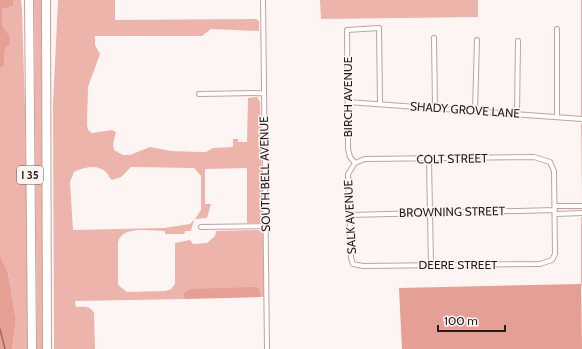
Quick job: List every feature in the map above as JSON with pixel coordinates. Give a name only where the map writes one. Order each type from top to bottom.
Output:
[{"type":"highway","points":[[24,0],[29,96]]},
{"type":"highway","name":"I 35","points":[[29,0],[32,349]]},
{"type":"highway","name":"I 35","points":[[46,0],[48,349]]},
{"type":"highway","points":[[46,59],[52,0]]},
{"type":"street","name":"SOUTH BELL AVENUE","points":[[263,0],[266,349]]},
{"type":"street","name":"BIRCH AVENUE","points":[[355,163],[350,157],[348,149],[347,30],[378,28],[380,104]]},
{"type":"street","points":[[557,117],[558,29]]},
{"type":"street","points":[[434,38],[435,108]]},
{"type":"street","points":[[475,111],[477,40]]},
{"type":"street","points":[[517,114],[518,42]]},
{"type":"street","points":[[199,94],[264,93]]},
{"type":"street","name":"SHADY GROVE LANE","points":[[348,102],[582,119]]},
{"type":"street","name":"COLT STREET","points":[[355,163],[365,159],[429,160],[534,157],[550,162],[554,171],[555,210]]},
{"type":"street","points":[[429,160],[431,265]]},
{"type":"street","name":"SALK AVENUE","points":[[355,163],[348,174],[351,258],[353,264],[363,266]]},
{"type":"street","name":"BROWNING STREET","points":[[349,215],[555,210],[582,206]]},
{"type":"street","name":"BROWNING STREET","points":[[555,210],[582,213]]},
{"type":"street","name":"DEERE STREET","points":[[363,266],[540,264],[552,260],[555,254],[555,210]]},
{"type":"street","points":[[201,227],[266,226]]},
{"type":"shaded area","points":[[0,0],[13,0],[13,6],[2,9],[2,26],[9,35],[10,44],[5,48],[4,66],[0,69]]},
{"type":"shaded area","points":[[13,0],[21,0],[22,10],[29,349],[12,349],[16,320],[8,273],[0,255],[0,69],[4,66],[5,48],[9,35],[1,26],[2,8],[13,6]]},
{"type":"shaded area","points":[[34,0],[42,0],[45,349],[37,349]]},
{"type":"shaded area","points":[[58,0],[115,0],[115,20],[256,19],[259,21],[259,31],[211,29],[202,36],[95,36],[95,45],[100,54],[88,87],[87,125],[88,130],[92,133],[112,130],[116,132],[113,144],[114,150],[123,155],[130,155],[150,147],[171,151],[206,152],[213,148],[233,147],[233,139],[238,139],[238,142],[247,142],[248,98],[257,97],[260,102],[263,220],[259,223],[247,223],[247,168],[205,169],[205,204],[211,204],[207,218],[195,219],[201,210],[201,176],[194,168],[131,167],[121,177],[112,180],[103,169],[90,167],[74,172],[70,182],[73,230],[164,228],[190,224],[194,220],[191,231],[185,231],[183,234],[165,234],[165,231],[138,230],[125,233],[121,237],[118,242],[118,285],[127,292],[166,291],[171,289],[175,284],[175,243],[190,240],[193,244],[207,243],[215,236],[216,231],[259,230],[263,234],[265,297],[261,297],[260,290],[184,298],[186,299],[75,301],[76,307],[88,308],[94,313],[95,349],[54,349],[53,105]]},
{"type":"shaded area","points":[[320,0],[478,0],[478,17],[321,19]]},
{"type":"shaded area","points":[[582,0],[582,117],[581,117]]},
{"type":"shaded area","points":[[581,123],[582,123],[581,203]]},
{"type":"shaded area","points":[[582,217],[582,288],[581,284]]},
{"type":"shaded area","points":[[0,255],[8,273],[16,320],[12,349],[0,349]]},
{"type":"shaded area","points":[[581,284],[582,349],[402,349],[399,288]]},
{"type":"shaded area","points":[[256,287],[260,290],[261,297],[184,298],[184,293],[191,289]]},
{"type":"waterway","points":[[0,329],[5,349]]}]
